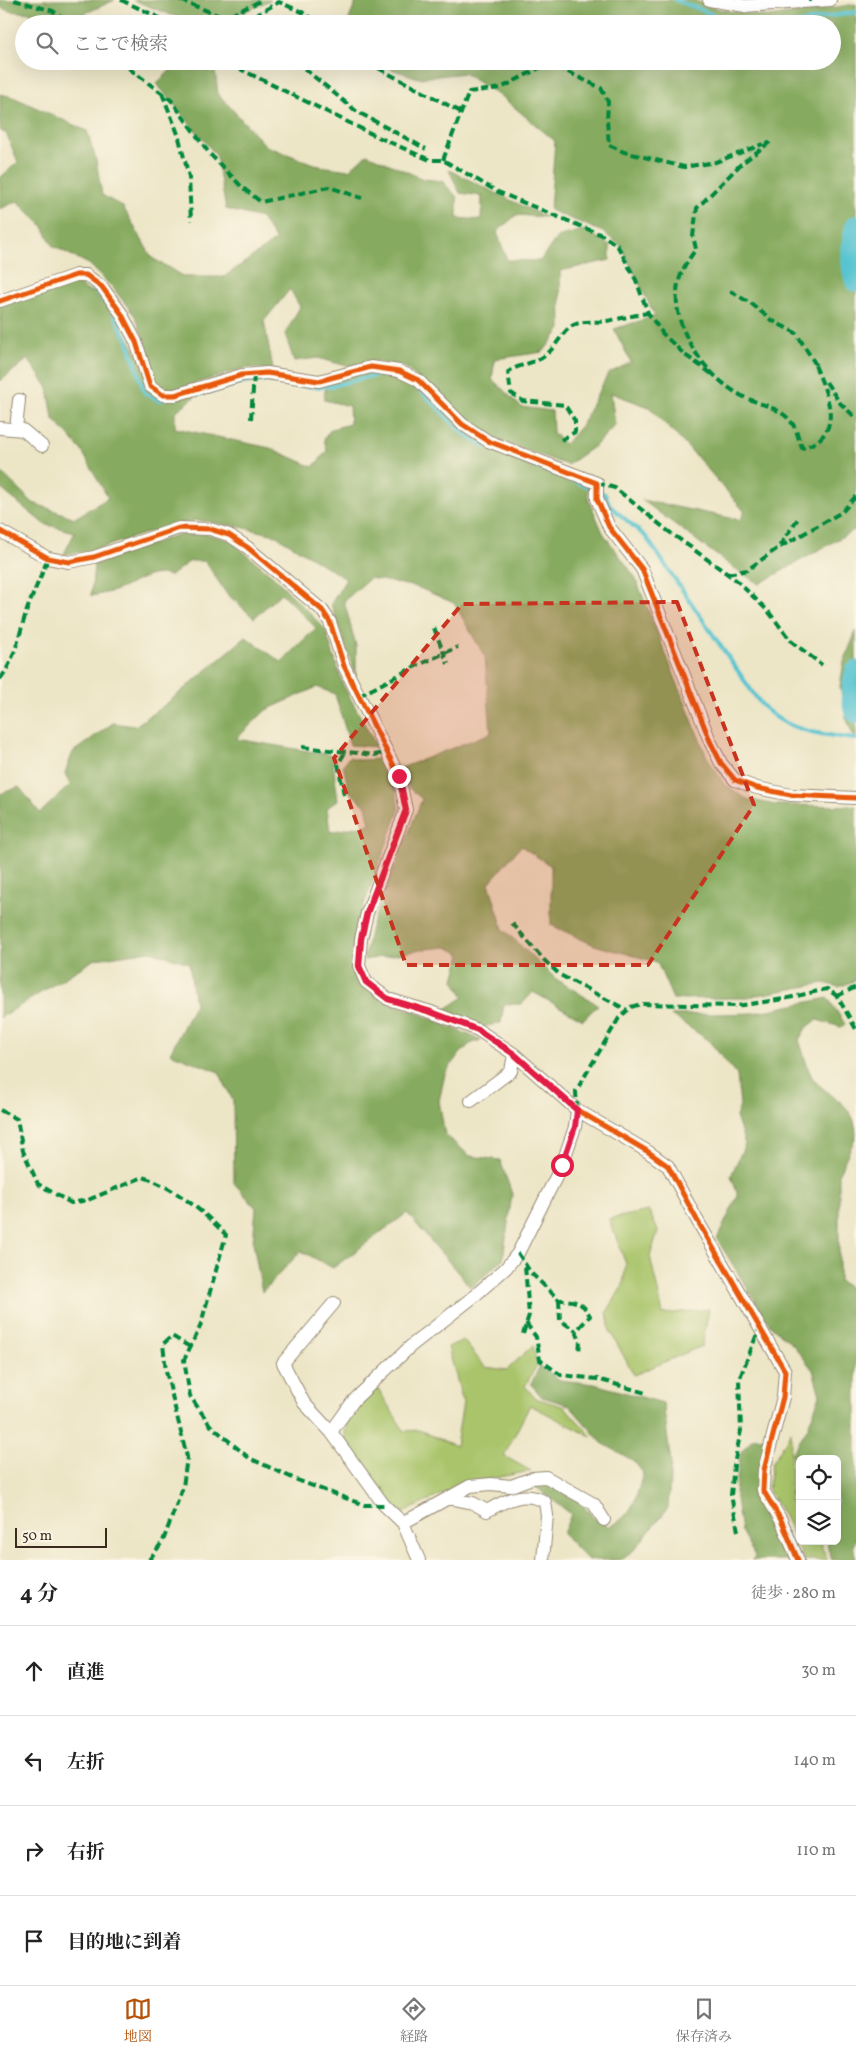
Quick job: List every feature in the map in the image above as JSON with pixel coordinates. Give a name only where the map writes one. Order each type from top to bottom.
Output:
[{"type":"street","points":[[709,0],[745,6],[830,0]]},
{"type":"street","points":[[0,301],[76,276],[86,275],[102,287],[121,314],[136,342],[150,386],[163,395],[176,395],[242,375],[268,373],[319,381],[370,367],[399,371],[418,380],[462,424],[488,441],[597,483],[597,499],[609,527],[642,569],[710,741],[725,768],[735,780],[757,788],[791,795],[856,798]]},
{"type":"street","points":[[16,429],[19,400]]},
{"type":"street","points":[[0,428],[24,430],[42,446]]},
{"type":"street","points":[[0,531],[48,558],[70,562],[94,557],[179,528],[210,529],[229,534],[247,547],[322,610],[330,622],[344,666],[399,776],[406,810],[367,913],[361,939],[359,966],[366,982],[388,999],[431,1012],[478,1030],[514,1054],[577,1110],[647,1151],[668,1166],[720,1262],[785,1371],[783,1397],[764,1470],[763,1490],[781,1520],[798,1560]]},
{"type":"street","points":[[471,1101],[511,1071],[514,1054]]},
{"type":"street","points":[[331,1432],[354,1400],[412,1345],[472,1298],[506,1268],[518,1253],[562,1165],[575,1127],[577,1110]]},
{"type":"street","points":[[334,1302],[283,1363],[304,1403],[331,1432],[384,1505],[403,1523],[419,1560]]},
{"type":"street","points":[[403,1523],[470,1486],[491,1484],[511,1486],[532,1478],[546,1477],[594,1504],[604,1520]]},
{"type":"street","points":[[449,1498],[473,1503],[487,1511],[504,1502],[519,1498],[535,1496],[545,1502],[547,1515],[543,1560]]},
{"type":"highlighted area","points":[[677,602],[754,805],[648,965],[406,965],[334,758],[462,604]]},
{"type":"green space","points":[[0,0],[115,0],[81,15],[9,11],[0,7]]},
{"type":"green space","points":[[133,0],[271,0],[237,15],[171,15]]},
{"type":"green space","points":[[357,0],[693,0],[722,10],[756,15],[351,15]]},
{"type":"green space","points":[[856,4],[856,529],[759,584],[734,568],[642,500],[740,520],[745,512],[697,457],[649,407],[611,393],[615,425],[596,445],[567,465],[496,439],[466,420],[405,367],[374,361],[347,366],[318,358],[294,361],[285,334],[300,307],[290,289],[264,321],[273,369],[245,368],[187,386],[168,389],[157,382],[148,350],[135,316],[113,288],[89,264],[53,246],[42,225],[17,201],[0,209],[0,178],[18,162],[6,133],[0,131],[0,94],[13,97],[87,131],[96,160],[102,195],[123,207],[152,258],[185,277],[224,277],[276,240],[261,218],[226,209],[216,155],[157,84],[170,70],[215,70],[218,94],[266,146],[319,166],[349,170],[367,154],[423,179],[442,181],[457,197],[457,218],[481,220],[482,196],[460,193],[449,170],[545,217],[516,215],[497,232],[507,260],[540,261],[557,237],[584,230],[610,245],[610,260],[560,271],[561,329],[543,352],[495,359],[492,379],[521,407],[552,411],[553,433],[565,444],[581,426],[608,374],[631,362],[614,329],[655,316],[621,246],[603,232],[550,210],[555,141],[502,97],[464,73],[419,78],[394,70],[841,70],[841,15],[783,15]]},
{"type":"green space","points":[[71,280],[88,291],[104,294],[161,397],[204,390],[175,412],[175,428],[270,448],[313,467],[327,451],[324,439],[331,429],[350,424],[349,406],[324,400],[326,382],[369,369],[396,374],[416,384],[461,426],[588,484],[588,498],[603,533],[635,577],[706,755],[724,784],[747,799],[775,805],[856,806],[856,980],[839,987],[824,983],[742,998],[673,999],[657,962],[594,945],[551,925],[551,866],[521,846],[489,883],[503,929],[556,979],[598,1005],[583,1020],[533,992],[522,1004],[504,1004],[501,1023],[482,1027],[444,1010],[464,997],[454,980],[461,954],[447,947],[364,960],[371,927],[422,799],[409,788],[401,768],[491,733],[485,657],[454,603],[417,587],[370,578],[344,601],[356,646],[356,676],[331,604],[346,579],[275,535],[197,520],[161,528],[92,551],[64,554],[75,532],[44,524],[0,488],[0,471],[33,503],[75,518],[108,498],[82,451],[53,418],[48,388],[28,359],[0,381],[0,305]]},
{"type":"green space","points":[[207,534],[229,540],[273,576],[325,629],[343,685],[377,747],[350,745],[335,694],[317,687],[266,710],[236,739],[332,755],[338,800],[327,808],[330,832],[370,824],[366,806],[349,791],[343,765],[349,757],[360,760],[379,759],[394,779],[399,811],[362,910],[351,965],[358,984],[383,1001],[415,1012],[481,1040],[470,1044],[456,1058],[445,1074],[439,1101],[445,1135],[470,1156],[500,1160],[512,1194],[503,1259],[471,1288],[407,1213],[333,1268],[301,1251],[262,1292],[253,1242],[256,1208],[234,1183],[233,1101],[219,1072],[170,1053],[195,1004],[189,963],[150,951],[95,959],[0,1018],[0,794],[19,787],[40,813],[70,785],[65,773],[73,752],[113,723],[135,726],[166,704],[246,637],[281,662],[316,628],[281,593],[254,618],[226,593],[205,561],[190,561],[170,576],[151,575],[107,593],[91,596],[94,565],[177,535]]},
{"type":"green space","points":[[856,631],[856,738],[846,717],[840,687],[844,662]]},
{"type":"green space","points":[[828,998],[845,1024],[841,1027],[817,1020],[806,1028],[799,1040],[812,1078],[848,1110],[855,1125],[856,1136],[839,1173],[839,1281],[856,1291],[856,1541],[853,1545],[856,1560],[832,1560],[828,1549],[828,1545],[841,1545],[841,1455],[796,1455],[796,1477],[792,1453],[808,1427],[820,1395],[813,1370],[793,1345],[770,1325],[717,1239],[738,1195],[731,1176],[745,1144],[736,1117],[740,1105],[737,1075],[708,1040],[671,1015],[754,1013]]},
{"type":"green space","points":[[649,1211],[658,1231],[650,1256],[663,1314],[709,1309],[702,1346],[634,1375],[610,1331],[607,1312],[623,1285],[626,1264],[609,1219]]},
{"type":"green space","points":[[463,1340],[485,1367],[507,1370],[533,1345],[537,1365],[525,1386],[535,1398],[565,1407],[592,1437],[530,1405],[504,1456],[531,1471],[463,1484],[403,1513],[378,1488],[352,1453],[345,1435],[348,1420],[356,1408],[378,1389],[404,1431],[419,1430],[456,1446],[463,1402],[448,1347]]},
{"type":"green space","points":[[540,1366],[560,1380],[594,1384],[663,1403],[671,1463],[668,1508],[635,1549],[620,1560],[588,1560],[563,1534],[571,1514],[532,1484],[545,1482],[581,1503],[594,1518],[609,1527],[624,1517],[633,1505],[643,1473],[634,1461],[602,1443],[569,1405],[542,1397],[531,1384]]},
{"type":"green space","points":[[791,1432],[790,1501],[796,1506],[796,1542],[785,1518],[768,1489],[772,1463]]},
{"type":"green space","points":[[768,1437],[758,1475],[792,1560],[752,1560],[755,1556],[741,1531],[735,1492],[741,1452],[753,1438]]},
{"type":"green space","points":[[797,1545],[822,1545],[827,1560],[804,1560]]},
{"type":"waterway","points":[[675,0],[713,15]]},
{"type":"waterway","points":[[838,15],[856,12]]},
{"type":"waterway","points":[[856,226],[852,253],[856,281]]},
{"type":"waterway","points":[[84,281],[100,295],[108,306]]},
{"type":"waterway","points":[[113,312],[127,339],[145,393],[158,400],[163,400]]},
{"type":"waterway","points":[[197,395],[232,385],[259,381],[322,387],[378,375],[390,376],[414,386],[466,435],[487,447]]},
{"type":"waterway","points":[[519,460],[594,489]]},
{"type":"waterway","points":[[600,492],[605,494],[610,506],[646,537],[766,709],[787,724],[798,728],[821,734],[856,739]]},
{"type":"waterway","points":[[856,672],[852,692],[856,712]]},
{"type":"marked path","points":[[14,0],[53,11],[58,15]]},
{"type":"marked path","points":[[121,0],[154,15]]},
{"type":"marked path","points":[[180,0],[218,15]]},
{"type":"marked path","points":[[231,15],[261,0]]},
{"type":"marked path","points":[[256,15],[279,2],[306,15]]},
{"type":"marked path","points":[[131,70],[171,100],[209,153],[243,188],[261,202],[329,187],[362,198]]},
{"type":"marked path","points":[[242,70],[378,137],[430,160],[443,160],[498,192],[602,235],[617,245],[636,280],[648,313],[663,334],[685,355],[712,374]]},
{"type":"marked path","points":[[306,70],[356,111],[426,149]]},
{"type":"marked path","points":[[382,70],[461,112]]},
{"type":"marked path","points":[[443,160],[469,92],[501,88],[536,70]]},
{"type":"marked path","points":[[564,70],[601,88],[608,102],[609,145],[624,152],[684,167],[716,162],[763,144]]},
{"type":"marked path","points":[[162,93],[178,134],[189,177],[191,221]]},
{"type":"marked path","points":[[770,142],[741,164],[697,208],[693,236],[696,249],[686,264],[679,280],[677,307],[687,337],[705,366],[729,388],[742,396],[775,409],[787,417],[795,429],[802,448],[816,441],[825,433],[829,422],[830,410],[827,398],[813,360]]},
{"type":"marked path","points":[[730,291],[752,304],[771,320],[796,333],[816,365]]},
{"type":"marked path","points":[[561,440],[575,432],[575,421],[565,405],[523,401],[511,393],[508,372],[543,357],[569,328],[577,323],[606,321],[648,313]]},
{"type":"marked path","points":[[251,419],[254,374]]},
{"type":"marked path","points":[[826,382],[840,403],[856,418]]},
{"type":"marked path","points":[[597,483],[615,488],[668,531],[736,580],[768,611],[791,641],[822,665]]},
{"type":"marked path","points":[[780,547],[842,512],[856,496]]},
{"type":"marked path","points":[[728,574],[747,570],[778,548],[799,517]]},
{"type":"marked path","points":[[0,679],[13,656],[28,606],[48,558]]},
{"type":"marked path","points":[[434,628],[448,664]]},
{"type":"marked path","points":[[359,696],[414,667],[458,647]]},
{"type":"marked path","points":[[302,747],[375,755],[387,752]]},
{"type":"marked path","points":[[344,795],[338,764],[346,751]]},
{"type":"marked path","points":[[512,923],[544,960],[560,975],[627,1010]]},
{"type":"marked path","points":[[837,996],[856,987]]},
{"type":"marked path","points":[[577,1110],[576,1091],[619,1018],[631,1007],[641,1004],[736,1006],[784,999],[827,989],[837,996],[856,1029]]},
{"type":"marked path","points":[[0,1110],[17,1119],[23,1151],[38,1184],[71,1203],[88,1200],[143,1177],[166,1187],[188,1201],[226,1235],[200,1327],[184,1360],[190,1396],[210,1425],[249,1458],[297,1480],[364,1505],[384,1505]]},
{"type":"marked path","points":[[518,1253],[531,1273],[559,1300],[578,1303],[587,1311],[590,1316],[576,1331],[580,1341],[579,1353]]},
{"type":"marked path","points":[[523,1334],[529,1315],[525,1266]]},
{"type":"marked path","points":[[559,1300],[560,1320],[576,1331]]},
{"type":"marked path","points":[[526,1323],[536,1337],[540,1360],[561,1375],[597,1379],[646,1393]]},
{"type":"marked path","points":[[738,1531],[731,1495],[734,1465],[741,1430],[739,1380],[759,1329]]},
{"type":"marked path","points":[[149,1560],[163,1541],[183,1487],[187,1457],[166,1371],[163,1344],[172,1336],[190,1347]]},
{"type":"cycle path","points":[[0,301],[76,275],[86,275],[102,287],[121,313],[136,342],[150,386],[163,395],[175,395],[242,375],[267,373],[319,381],[371,367],[399,371],[418,380],[462,424],[488,441],[597,483],[597,499],[609,527],[642,569],[710,741],[721,763],[735,780],[757,788],[791,795],[856,798]]},
{"type":"cycle path","points":[[0,531],[48,558],[69,562],[94,557],[179,528],[210,529],[229,535],[247,547],[322,610],[330,622],[344,666],[399,776],[406,810],[367,913],[361,939],[359,966],[366,982],[388,999],[431,1012],[478,1030],[514,1054],[577,1110],[647,1151],[668,1166],[697,1220],[785,1371],[783,1397],[764,1470],[763,1490],[781,1520],[798,1560]]},
{"type":"route","points":[[399,776],[406,810],[367,913],[361,939],[359,966],[366,982],[388,999],[431,1012],[478,1030],[514,1054],[577,1110],[575,1127],[562,1165]]}]
